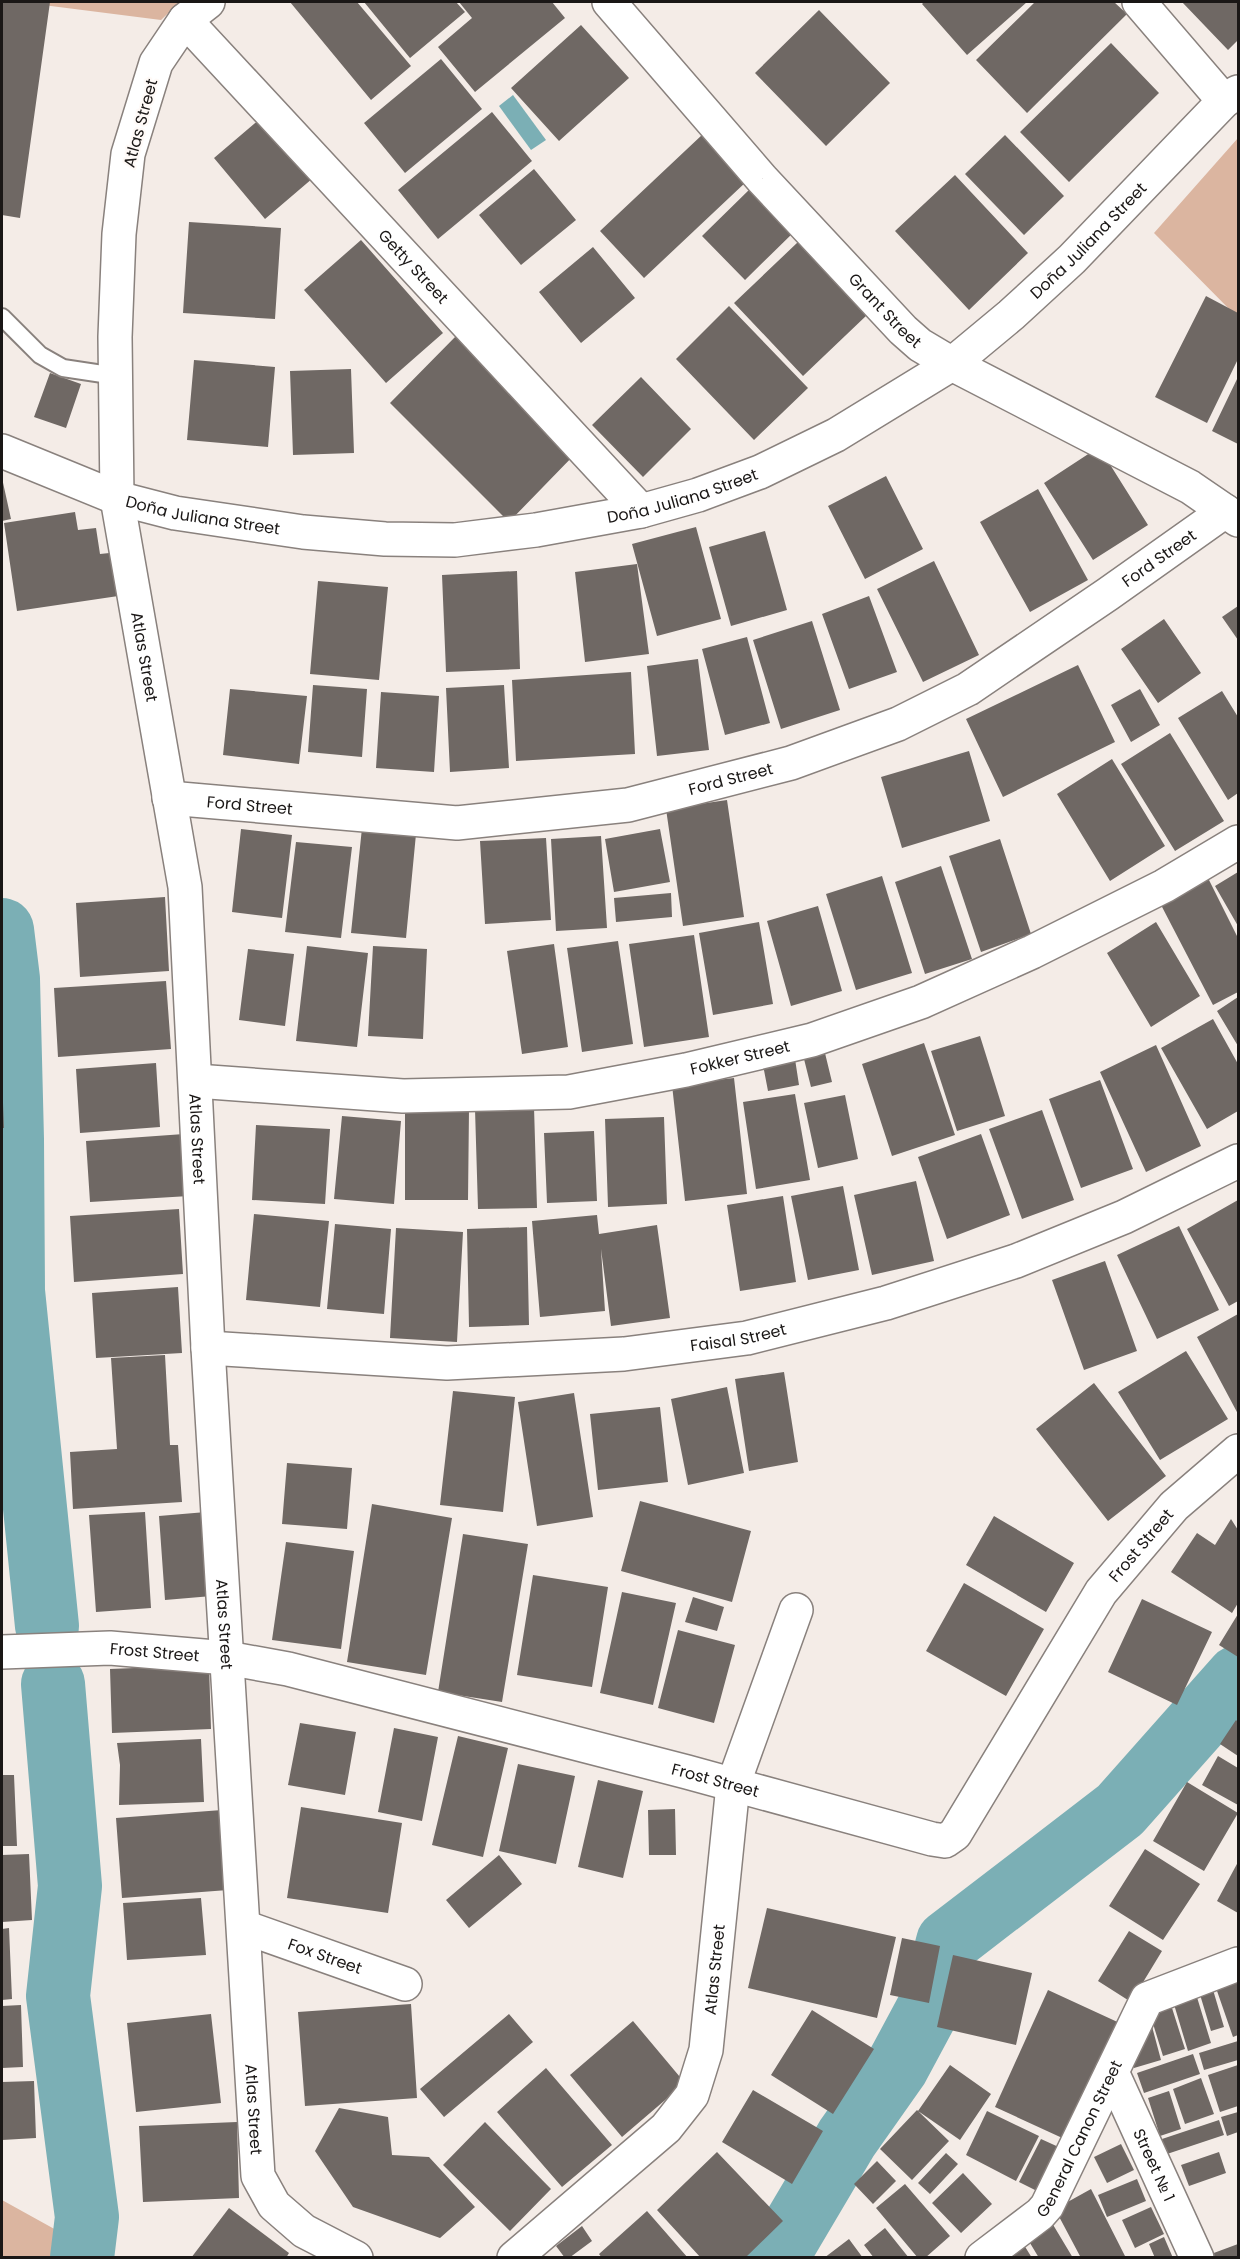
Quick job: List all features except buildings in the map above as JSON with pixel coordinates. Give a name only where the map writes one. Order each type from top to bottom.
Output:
[{"type":"street","name":"Grant Street","points":[[609,2],[762,179],[903,330],[920,345],[952,364],[1190,488],[1232,515]]},
{"type":"street","points":[[1139,2],[1232,96]]},
{"type":"street","name":"Atlas Street","points":[[196,11],[156,63],[128,154],[119,234],[115,337],[117,498],[185,887],[208,1348],[258,2176],[274,2205],[304,2230],[356,2258]]},
{"type":"street","name":"Getty Street","points":[[196,11],[641,511]]},
{"type":"street","name":"Doña Juliana Street","points":[[2,451],[117,498],[176,513],[303,532],[385,539],[455,540],[536,530],[641,511],[698,495],[760,472],[836,435],[952,364],[1011,315],[1072,259],[1232,96]]},
{"type":"street","name":"Ford Street","points":[[169,798],[457,823],[628,805],[791,763],[898,724],[968,689],[1108,594],[1232,515]]},
{"type":"street","name":"Fokker Street","points":[[196,1081],[403,1096],[569,1092],[686,1070],[812,1040],[921,1002],[1032,952],[1164,886],[1239,842]]},
{"type":"street","name":"Faisal Street","points":[[208,1348],[447,1363],[624,1354],[747,1338],[886,1303],[1016,1261],[1124,1217],[1239,1161]]},
{"type":"street","name":"Frost Street","points":[[2,1652],[110,1648],[226,1658],[288,1669],[945,1841],[956,1834],[1101,1592],[1174,1506],[1239,1451]]},
{"type":"street","name":"Atlas Street","points":[[514,2258],[666,2128],[692,2094],[706,2050],[734,1785],[796,1611]]},
{"type":"street","name":"Fox Street","points":[[244,1927],[405,1984]]},
{"type":"street","name":"General Canon Street","points":[[982,2258],[1040,2214],[1047,2206],[1148,1999],[1239,1964]]},
{"type":"street","name":"Street № 1","points":[[1112,2072],[1197,2258]]},
{"type":"lane","points":[[2,317],[40,355],[63,368],[116,376]]},
{"type":"shaded area","points":[[43,2],[180,2],[161,20],[43,5]]},
{"type":"shaded area","points":[[1238,138],[1238,318],[1154,233]]},
{"type":"shaded area","points":[[2,2200],[67,2236],[62,2257],[2,2257]]},
{"type":"water","points":[[513,95],[546,140],[531,150],[499,106]]},
{"type":"waterway","points":[[2,930],[8,979],[13,1291],[47,1626]]},
{"type":"waterway","points":[[776,2258],[847,2138],[897,2067],[933,2000],[948,1942],[1120,1810],[1238,1677]]},
{"type":"waterway","points":[[53,1684],[70,1886],[58,1996],[87,2217],[82,2258]]}]
